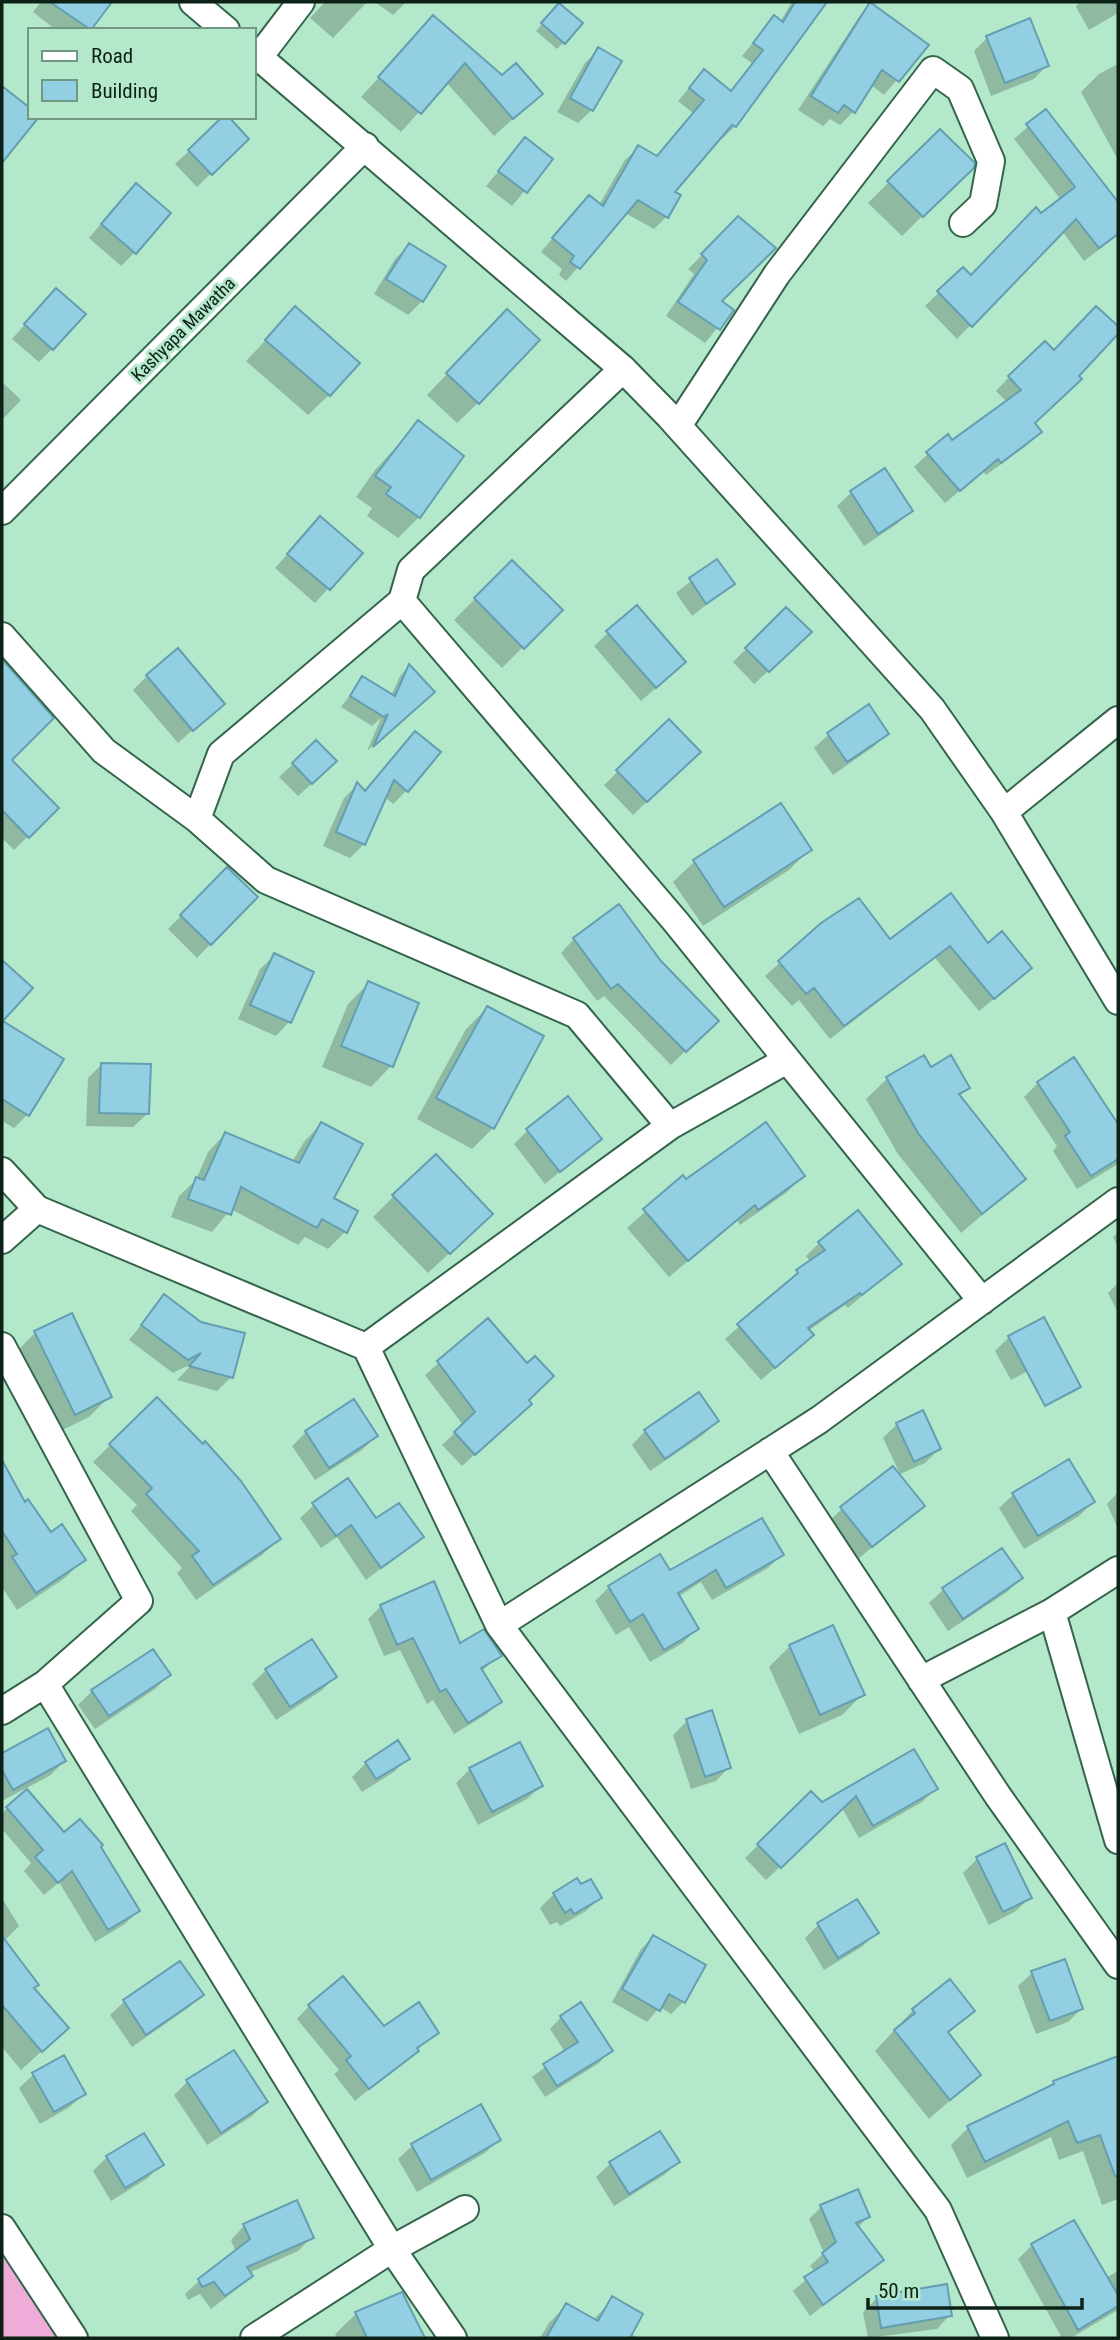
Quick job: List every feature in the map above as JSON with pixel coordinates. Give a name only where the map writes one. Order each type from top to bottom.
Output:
[{"type":"street","points":[[193,2],[224,28]]},
{"type":"street","points":[[301,2],[256,55],[623,369],[678,426],[932,709],[1004,812],[1118,1001]]},
{"type":"street","points":[[678,426],[777,274],[933,70],[960,89],[991,161],[983,204],[963,223]]},
{"type":"street","name":"Kashyapa Mawatha","points":[[2,511],[365,146]]},
{"type":"street","points":[[197,819],[220,754],[402,601],[411,570],[623,369]]},
{"type":"street","points":[[402,601],[676,922],[982,1301]]},
{"type":"street","points":[[2,636],[104,751],[197,819],[266,880],[577,1015],[670,1126]]},
{"type":"street","points":[[1004,812],[1118,720]]},
{"type":"street","points":[[366,1347],[670,1126],[787,1060]]},
{"type":"street","points":[[2,1171],[37,1209],[366,1347],[499,1625],[938,2210],[995,2338]]},
{"type":"street","points":[[499,1625],[820,1420],[1118,1201]]},
{"type":"street","points":[[2,1240],[37,1209]]},
{"type":"street","points":[[2,1346],[139,1601],[45,1684],[2,1711]]},
{"type":"street","points":[[770,1451],[998,1796],[1118,1965]]},
{"type":"street","points":[[921,1680],[1052,1612],[1118,1570]]},
{"type":"street","points":[[1052,1612],[1118,1840]]},
{"type":"street","points":[[45,1684],[392,2249],[453,2338]]},
{"type":"street","points":[[254,2338],[392,2249],[464,2209]]},
{"type":"street","points":[[2,2228],[74,2338]]},
{"type":"shaded area","points":[[2,2228],[77,2338],[2,2338]]},
{"type":"building","points":[[50,2],[112,2],[92,28],[88,28]]},
{"type":"building","points":[[795,2],[827,2],[736,127],[732,125],[675,192],[681,195],[668,218],[638,200],[580,269],[570,262],[574,256],[552,238],[589,195],[603,206],[638,145],[657,156],[704,100],[689,88],[704,69],[731,91],[763,50],[753,43],[774,15],[783,22]]},
{"type":"building","points":[[870,2],[929,45],[899,82],[882,70],[855,113],[844,105],[838,113],[811,96]]},
{"type":"building","points":[[559,3],[583,23],[565,44],[541,23]]},
{"type":"building","points":[[433,15],[502,75],[516,63],[543,94],[513,119],[465,63],[421,114],[378,77]]},
{"type":"building","points":[[1030,18],[1049,66],[1005,83],[986,36]]},
{"type":"building","points":[[598,47],[622,61],[593,111],[570,98]]},
{"type":"building","points":[[2,86],[28,106],[28,119],[37,119],[2,163]]},
{"type":"building","points":[[1046,109],[1118,202],[1118,234],[1099,248],[1076,219],[972,327],[937,291],[963,267],[971,275],[1036,207],[1041,213],[1075,187],[1026,124]]},
{"type":"building","points":[[220,119],[231,119],[249,139],[212,175],[188,150]]},
{"type":"building","points":[[940,129],[975,163],[974,168],[923,217],[887,181]]},
{"type":"building","points":[[525,137],[553,159],[527,193],[498,171]]},
{"type":"building","points":[[136,183],[171,213],[136,254],[101,224]]},
{"type":"building","points":[[738,216],[776,248],[722,301],[734,310],[720,330],[678,302],[707,260],[701,254]]},
{"type":"building","points":[[409,243],[446,266],[423,302],[386,279]]},
{"type":"building","points":[[56,288],[86,314],[53,350],[24,324]]},
{"type":"building","points":[[295,306],[360,363],[330,396],[265,340]]},
{"type":"building","points":[[1096,306],[1118,326],[1118,334],[1079,376],[1082,379],[1035,423],[1042,432],[1001,463],[998,459],[960,491],[926,452],[948,434],[952,440],[1021,390],[1008,376],[1045,341],[1054,350]]},
{"type":"building","points":[[507,309],[540,340],[479,404],[446,373]]},
{"type":"building","points":[[418,420],[464,456],[420,518],[386,494],[391,487],[375,476]]},
{"type":"building","points":[[885,468],[913,511],[878,534],[850,491]]},
{"type":"building","points":[[320,516],[363,553],[330,590],[287,554]]},
{"type":"building","points":[[717,559],[735,584],[706,604],[689,578]]},
{"type":"building","points":[[512,560],[563,610],[524,649],[474,598]]},
{"type":"building","points":[[637,605],[686,662],[656,688],[606,631]]},
{"type":"building","points":[[786,607],[812,632],[769,672],[745,648]]},
{"type":"building","points":[[178,648],[225,704],[193,731],[146,675]]},
{"type":"building","points":[[2,659],[54,718],[12,760],[59,808],[29,838],[2,810]]},
{"type":"building","points":[[409,664],[435,692],[373,747],[388,714],[384,717],[350,696],[362,676],[395,696]]},
{"type":"building","points":[[869,704],[889,734],[847,762],[827,733]]},
{"type":"building","points":[[669,719],[701,752],[647,802],[616,770]]},
{"type":"building","points":[[415,731],[441,752],[408,792],[394,780],[365,845],[336,832],[357,782],[365,791]]},
{"type":"building","points":[[316,740],[337,761],[312,784],[292,763]]},
{"type":"building","points":[[781,803],[812,850],[724,907],[693,860]]},
{"type":"building","points":[[227,867],[258,897],[211,945],[180,915]]},
{"type":"building","points":[[951,893],[988,943],[1002,931],[1032,968],[994,999],[950,946],[844,1026],[814,988],[806,994],[778,961],[821,923],[859,898],[890,939]]},
{"type":"building","points":[[619,904],[661,961],[719,1021],[686,1052],[618,984],[611,989],[573,938]]},
{"type":"building","points":[[274,953],[314,972],[291,1023],[250,1005]]},
{"type":"building","points":[[2,960],[33,988],[3,1021],[64,1059],[29,1116],[2,1099]]},
{"type":"building","points":[[368,981],[419,1003],[393,1067],[341,1046]]},
{"type":"building","points":[[487,1006],[544,1036],[494,1129],[436,1098]]},
{"type":"building","points":[[924,1055],[931,1067],[951,1055],[970,1088],[959,1094],[1026,1179],[982,1214],[918,1133],[886,1077]]},
{"type":"building","points":[[1074,1057],[1118,1124],[1118,1159],[1091,1176],[1065,1136],[1070,1132],[1037,1082]]},
{"type":"building","points":[[101,1063],[151,1064],[149,1114],[99,1113]]},
{"type":"building","points":[[568,1096],[602,1139],[560,1172],[526,1129]]},
{"type":"building","points":[[321,1122],[363,1144],[334,1198],[358,1211],[347,1233],[322,1219],[317,1228],[241,1187],[231,1215],[188,1199],[196,1177],[204,1180],[225,1132],[299,1163]]},
{"type":"building","points":[[766,1122],[805,1176],[758,1210],[755,1205],[688,1261],[643,1209],[683,1175],[686,1179]]},
{"type":"building","points":[[436,1154],[493,1214],[450,1254],[392,1195]]},
{"type":"building","points":[[858,1210],[902,1264],[862,1295],[860,1293],[808,1328],[814,1335],[775,1368],[737,1324],[798,1273],[796,1270],[825,1250],[818,1242]]},
{"type":"building","points":[[164,1294],[201,1322],[245,1333],[233,1378],[189,1366],[201,1353],[188,1360],[141,1325]]},
{"type":"building","points":[[72,1313],[112,1397],[75,1415],[34,1331]]},
{"type":"building","points":[[1044,1317],[1081,1387],[1045,1406],[1008,1336]]},
{"type":"building","points":[[488,1318],[527,1363],[535,1356],[554,1376],[529,1400],[532,1404],[475,1455],[454,1432],[475,1412],[437,1361]]},
{"type":"building","points":[[699,1392],[719,1421],[665,1459],[644,1430]]},
{"type":"building","points":[[157,1397],[203,1444],[205,1441],[241,1481],[281,1539],[213,1585],[192,1556],[199,1551],[146,1494],[152,1488],[109,1444]]},
{"type":"building","points":[[354,1399],[378,1436],[329,1468],[305,1431]]},
{"type":"building","points":[[923,1410],[941,1449],[914,1462],[896,1423]]},
{"type":"building","points":[[1069,1459],[1095,1502],[1038,1536],[1012,1493]]},
{"type":"building","points":[[2,1460],[25,1502],[28,1499],[51,1532],[62,1524],[86,1560],[36,1593],[12,1557],[17,1554],[2,1531]]},
{"type":"building","points":[[893,1466],[925,1506],[872,1547],[840,1507]]},
{"type":"building","points":[[348,1478],[376,1518],[399,1503],[424,1537],[381,1568],[351,1525],[336,1536],[312,1503]]},
{"type":"building","points":[[762,1518],[784,1555],[726,1588],[716,1570],[678,1593],[699,1629],[664,1650],[643,1614],[630,1622],[608,1586],[660,1554],[670,1570]]},
{"type":"building","points":[[1002,1548],[1023,1578],[963,1619],[942,1588]]},
{"type":"building","points":[[434,1581],[460,1643],[484,1629],[502,1656],[481,1668],[502,1702],[468,1723],[446,1689],[440,1692],[413,1638],[397,1645],[380,1605]]},
{"type":"building","points":[[833,1625],[865,1695],[820,1715],[789,1645]]},
{"type":"building","points":[[312,1639],[337,1677],[290,1707],[265,1669]]},
{"type":"building","points":[[153,1649],[171,1675],[109,1716],[91,1690]]},
{"type":"building","points":[[712,1710],[731,1768],[705,1777],[686,1719]]},
{"type":"building","points":[[48,1728],[66,1761],[13,1790],[2,1770],[2,1753]]},
{"type":"building","points":[[398,1740],[410,1759],[376,1779],[365,1762]]},
{"type":"building","points":[[520,1742],[543,1786],[492,1812],[469,1768]]},
{"type":"building","points":[[914,1749],[938,1789],[873,1826],[856,1796],[781,1868],[757,1844],[811,1791],[822,1802]]},
{"type":"building","points":[[27,1789],[64,1832],[80,1819],[103,1845],[101,1847],[140,1911],[108,1930],[72,1871],[58,1883],[35,1857],[43,1850],[6,1807]]},
{"type":"building","points":[[1005,1843],[1032,1898],[1003,1912],[976,1857]]},
{"type":"building","points":[[577,1878],[581,1884],[591,1879],[602,1898],[574,1914],[571,1909],[565,1913],[553,1893]]},
{"type":"building","points":[[857,1899],[879,1933],[838,1958],[817,1923]]},
{"type":"building","points":[[653,1935],[706,1965],[685,2003],[669,1994],[660,2011],[622,1989]]},
{"type":"building","points":[[2,1936],[39,1985],[34,1988],[69,2028],[42,2052],[2,2005]]},
{"type":"building","points":[[1065,1959],[1083,2009],[1050,2021],[1031,1971]]},
{"type":"building","points":[[180,1961],[204,1995],[146,2035],[123,2000]]},
{"type":"building","points":[[343,1976],[384,2026],[419,2002],[439,2033],[369,2089],[346,2060],[351,2056],[308,2005]]},
{"type":"building","points":[[950,1979],[975,2011],[948,2032],[981,2075],[950,2100],[894,2030],[915,2013],[912,2009]]},
{"type":"building","points":[[581,2002],[613,2051],[557,2086],[543,2064],[578,2042],[560,2016]]},
{"type":"building","points":[[234,2050],[268,2102],[221,2133],[186,2080]]},
{"type":"building","points":[[64,2055],[86,2094],[54,2112],[32,2073]]},
{"type":"building","points":[[1118,2056],[1118,2176],[1115,2176],[1100,2135],[1077,2143],[1068,2121],[985,2162],[967,2126],[1054,2084],[1053,2081]]},
{"type":"building","points":[[481,2104],[501,2140],[431,2180],[411,2144]]},
{"type":"building","points":[[660,2131],[680,2162],[629,2194],[609,2162]]},
{"type":"building","points":[[144,2133],[164,2165],[125,2188],[106,2156]]},
{"type":"building","points":[[858,2189],[870,2217],[856,2223],[884,2260],[823,2305],[804,2277],[828,2262],[822,2253],[836,2242],[820,2205]]},
{"type":"building","points":[[297,2200],[314,2238],[247,2267],[253,2276],[225,2296],[214,2282],[202,2287],[198,2279],[250,2239],[243,2224]]},
{"type":"building","points":[[1074,2220],[1118,2295],[1118,2306],[1078,2330],[1031,2244]]},
{"type":"building","points":[[947,2284],[952,2316],[881,2328],[876,2296]]},
{"type":"building","points":[[402,2292],[425,2338],[367,2338],[355,2312]]},
{"type":"building","points":[[612,2296],[643,2314],[630,2338],[546,2338],[566,2303],[598,2321]]}]
